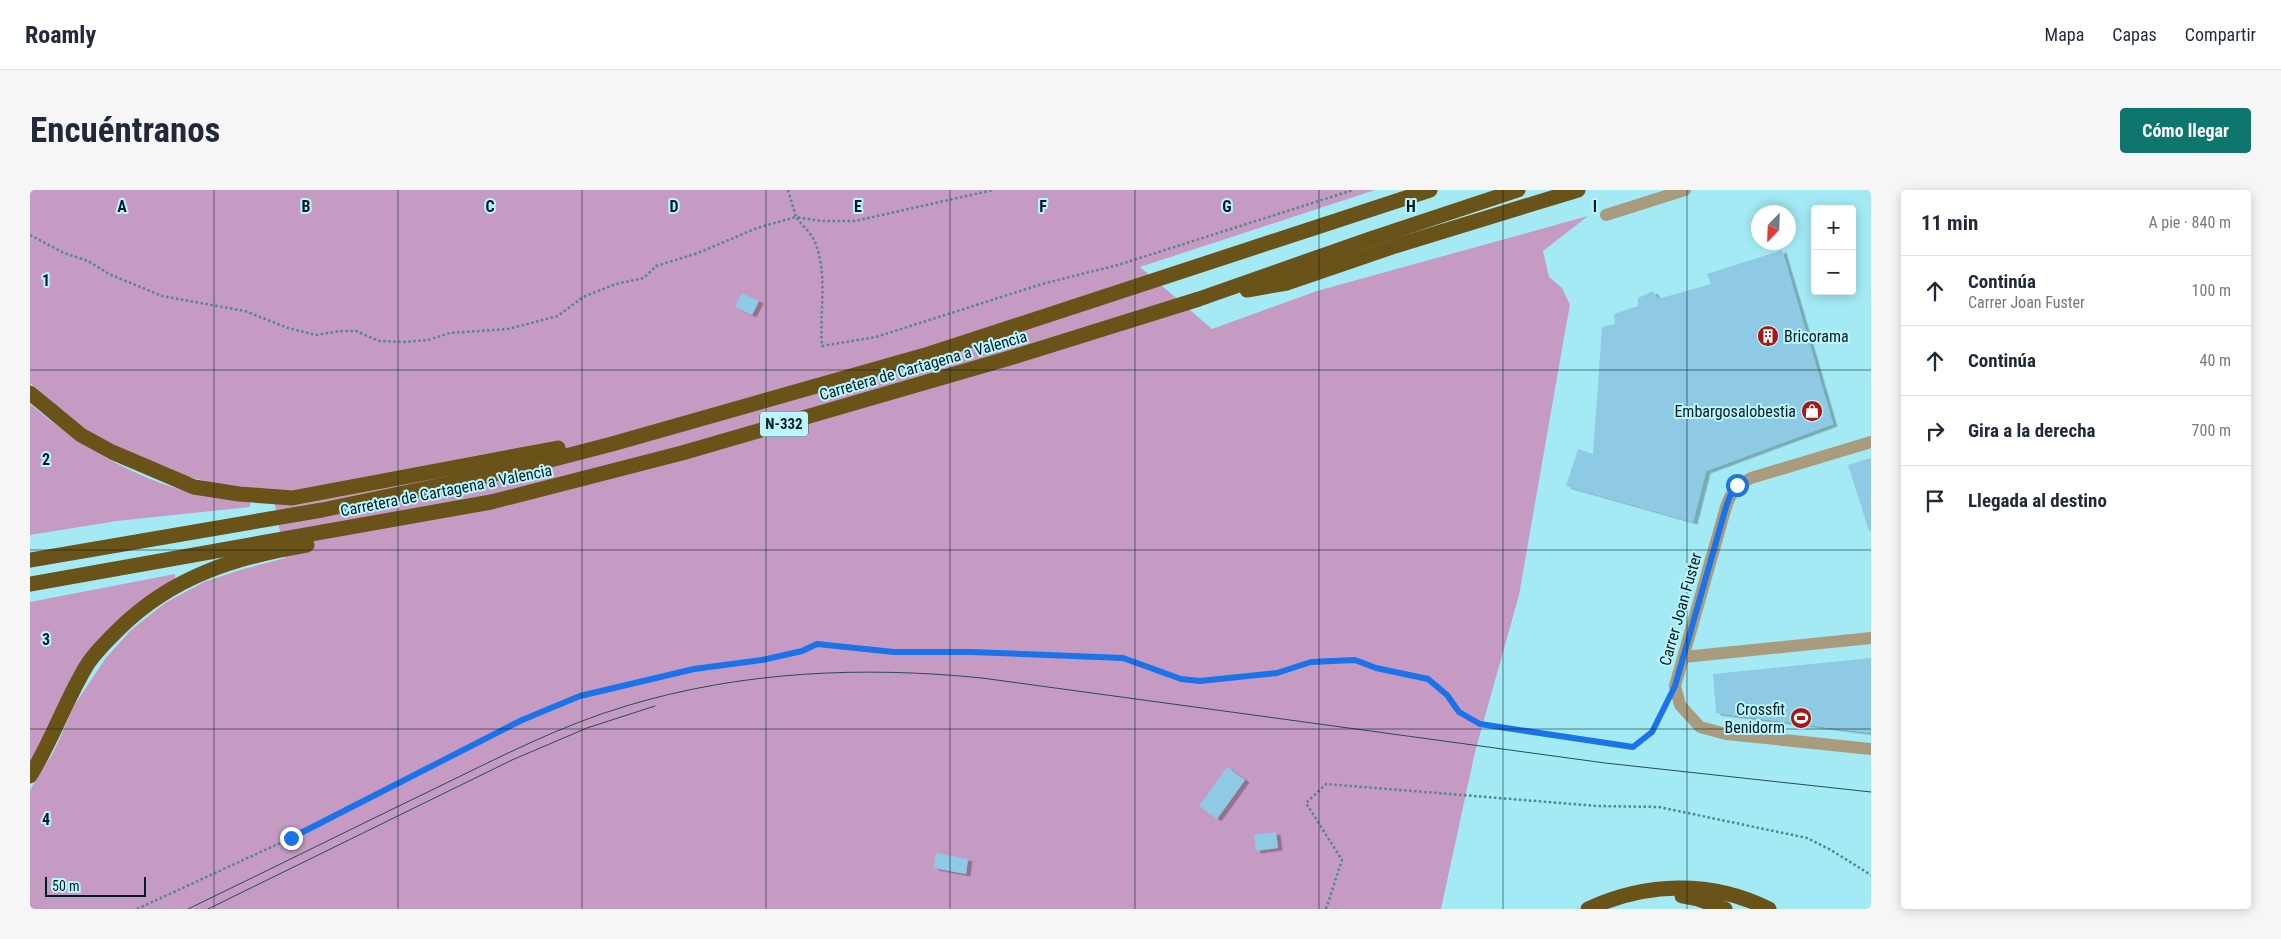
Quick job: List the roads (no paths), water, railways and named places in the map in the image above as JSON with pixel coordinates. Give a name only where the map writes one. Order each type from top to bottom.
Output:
[{"type":"highway","name":"Carretera de Cartagena a Valencia","points":[[30,560],[322,510],[504,472],[677,426],[947,348],[1430,190]]},
{"type":"highway","name":"Carretera de Cartagena a Valencia","points":[[30,584],[491,502],[682,453],[825,412],[1199,299],[1380,235],[1518,190]]},
{"type":"highway","points":[[1199,299],[1287,283],[1395,246],[1578,190]]},
{"type":"highway","points":[[30,393],[81,434],[112,452],[171,478],[194,487],[239,494],[292,498],[677,426]]},
{"type":"highway","points":[[30,776],[44,754],[65,705],[95,653],[136,612],[167,590],[207,570],[259,555],[350,538],[491,502]]},
{"type":"highway","points":[[1588,909],[1625,894],[1653,889],[1674,888],[1717,891],[1769,909]]},
{"type":"highway","points":[[1607,909],[1641,898],[1676,896],[1698,899],[1725,909]]},
{"type":"street","points":[[1606,215],[1685,190]]},
{"type":"street","name":"Carrer Joan Fuster","points":[[1871,442],[1751,478],[1737,485],[1730,496],[1675,686],[1680,706],[1700,727],[1726,734],[1871,749]]},
{"type":"street","points":[[1684,657],[1871,638]]},
{"type":"tram line","points":[[188,909],[506,754],[577,723],[626,706],[670,694],[714,685],[803,674],[892,672],[982,678],[1605,763],[1871,792]]},
{"type":"tram line","points":[[208,909],[512,760],[587,728],[655,706]]},
{"type":"place","name":"Bricorama","points":[[1768,336]]},
{"type":"place","name":"Embargosalobestia","points":[[1812,411]]},
{"type":"place","name":"Crossfit Benidorm","points":[[1801,718]]}]
